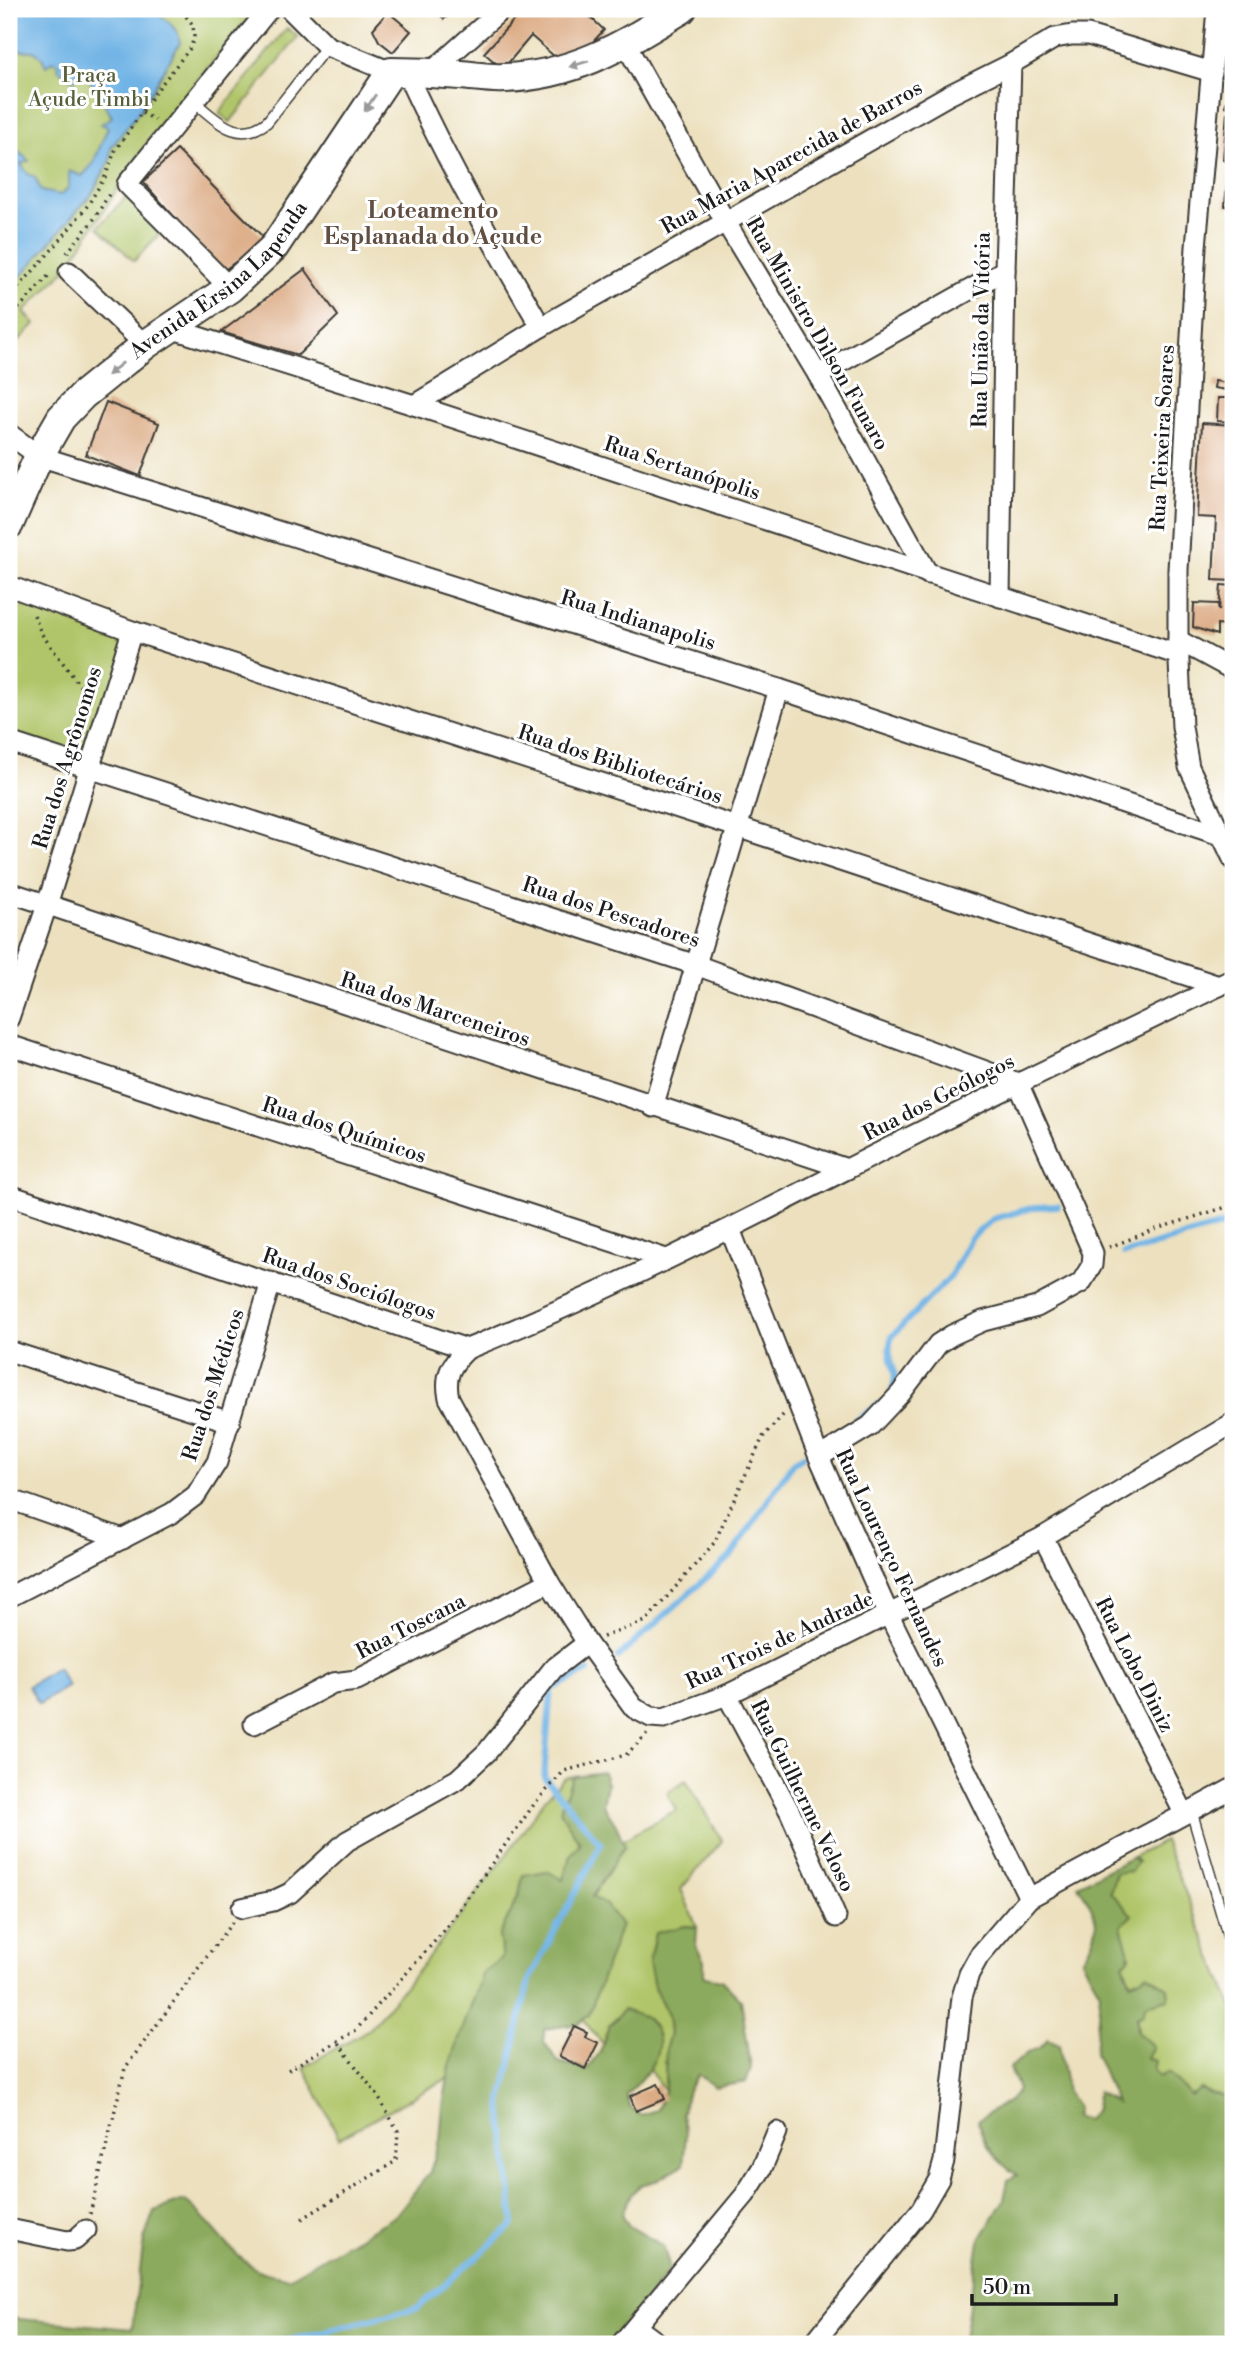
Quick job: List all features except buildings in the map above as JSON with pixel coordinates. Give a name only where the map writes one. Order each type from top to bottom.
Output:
[{"type":"street","points":[[230,289],[127,184],[269,9]]},
{"type":"street","points":[[290,9],[327,46],[409,72],[502,78],[544,74],[587,63],[682,9]]},
{"type":"street","points":[[409,72],[502,9]]},
{"type":"street","name":"Rua Teixeira Soares","points":[[1217,9],[1196,247],[1178,570],[1178,648],[1182,727],[1189,767],[1233,859]]},
{"type":"street","name":"Rua Maria Aparecida de Barros","points":[[414,405],[541,327],[725,221],[1055,38],[1088,36],[1212,72]]},
{"type":"street","name":"Rua Ministro Dilson Funaro","points":[[625,43],[725,221],[818,376],[928,574]]},
{"type":"street","name":"Rua União da Vitória","points":[[1000,597],[1011,64]]},
{"type":"street","points":[[409,72],[429,123],[486,234],[541,327]]},
{"type":"street","name":"Avenida Ersina Lapenda","points":[[9,524],[39,456],[61,418],[82,395],[145,345],[230,289],[274,247],[409,72]]},
{"type":"street","points":[[818,376],[1005,270]]},
{"type":"street","points":[[69,272],[145,345]]},
{"type":"street","name":"Rua Sertanópolis","points":[[170,328],[1000,597],[1178,648],[1233,670]]},
{"type":"street","name":"Rua Indianapolis","points":[[9,434],[39,456],[779,689],[1220,835]]},
{"type":"street","name":"Rua dos Bibliotecários","points":[[17,590],[132,631],[1226,982]]},
{"type":"street","name":"Rua dos Agrônomos","points":[[9,1017],[47,905],[132,631]]},
{"type":"street","points":[[653,1107],[779,689]]},
{"type":"street","name":"Rua dos Pescadores","points":[[9,742],[696,965],[1018,1083]]},
{"type":"street","name":"Rua dos Marceneiros","points":[[9,892],[847,1170]]},
{"type":"street","name":"Rua dos Geólogos","points":[[666,1259],[1226,982]]},
{"type":"street","name":"Rua dos Químicos","points":[[9,1045],[666,1259]]},
{"type":"street","points":[[819,1457],[870,1426],[901,1393],[938,1344],[984,1321],[1037,1307],[1080,1283],[1092,1265],[1093,1253],[1018,1083]]},
{"type":"street","name":"Rua dos Sociólogos","points":[[9,1195],[467,1349]]},
{"type":"street","name":"Rua Lourenço Fernandes","points":[[730,1229],[819,1457],[889,1615],[1029,1898]]},
{"type":"street","points":[[664,1718],[651,1717],[634,1708],[587,1643],[549,1582],[449,1398],[446,1385],[448,1372],[467,1349],[515,1330],[666,1259]]},
{"type":"street","name":"Rua dos Médicos","points":[[9,1597],[172,1513],[196,1495],[217,1462],[271,1282]]},
{"type":"street","points":[[9,1351],[230,1422]]},
{"type":"street","name":"Rua Trois de Andrade","points":[[664,1718],[727,1695],[1043,1537],[1233,1423]]},
{"type":"street","points":[[9,1499],[123,1539]]},
{"type":"street","name":"Rua Lobo Diniz","points":[[1043,1537],[1187,1811]]},
{"type":"street","name":"Rua Toscana","points":[[254,1724],[333,1684],[357,1680],[549,1582]]},
{"type":"street","points":[[242,1908],[272,1901],[290,1893],[347,1841],[458,1779],[487,1752],[553,1669],[587,1643]]},
{"type":"street","name":"Rua Guilherme Veloso","points":[[727,1695],[790,1812],[836,1917]]},
{"type":"street","points":[[813,2344],[921,2210],[939,2179],[944,2161],[962,1997],[969,1974],[979,1956],[1029,1898],[1233,1788]]},
{"type":"street","points":[[621,2344],[745,2195],[762,2168],[777,2132]]},
{"type":"street","points":[[9,2229],[66,2241],[75,2240],[86,2230]]},
{"type":"street","points":[[636,2327],[659,2344]]},
{"type":"lane","points":[[193,101],[227,128],[243,133],[256,131],[267,122],[327,46]]},
{"type":"lane","points":[[1187,1811],[1233,1954]]},
{"type":"path","points":[[9,16],[14,9]]},
{"type":"path","points":[[9,298],[88,205],[106,177],[115,151],[191,47],[193,25],[180,9]]},
{"type":"path","points":[[142,112],[155,120]]},
{"type":"path","points":[[17,590],[41,633],[86,694],[87,719]]},
{"type":"path","points":[[1093,1253],[1159,1228],[1233,1206]]},
{"type":"path","points":[[587,1643],[646,1620],[715,1543],[763,1437],[797,1400]]},
{"type":"path","points":[[288,2070],[356,2030],[443,1932],[542,1795],[565,1770],[626,1755],[664,1718]]},
{"type":"path","points":[[86,2230],[125,2068],[242,1908]]},
{"type":"path","points":[[302,2219],[396,2161],[398,2131],[377,2095],[336,2040]]},
{"type":"green space","name":"Praça Açude Timbi","points":[[9,9],[256,9],[150,138],[66,269],[24,312],[35,324],[9,350]]},
{"type":"green space","points":[[287,28],[298,37],[230,122],[219,113]]},
{"type":"green space","points":[[127,196],[163,230],[134,261],[98,227]]},
{"type":"green space","points":[[9,586],[132,631],[89,769],[9,742]]},
{"type":"green space","points":[[603,1772],[607,1784],[603,1805],[625,1846],[592,1897],[606,1905],[621,1925],[589,2015],[578,2024],[544,2029],[544,2042],[558,2062],[587,2069],[600,2052],[609,2026],[623,2010],[646,2018],[655,2030],[657,2050],[648,2070],[626,2095],[629,2106],[640,2115],[657,2110],[665,2091],[666,2048],[670,2033],[668,2015],[654,1987],[649,1962],[655,1933],[685,1926],[697,1927],[696,1946],[704,1961],[704,1977],[721,1980],[741,2000],[751,2068],[746,2082],[715,2087],[698,2075],[688,2090],[682,2115],[686,2134],[683,2165],[655,2181],[641,2185],[631,2194],[622,2214],[629,2226],[663,2246],[670,2269],[611,2344],[413,2344],[408,2339],[382,2338],[371,2344],[9,2344],[9,2318],[132,2329],[144,2240],[154,2211],[184,2200],[203,2216],[246,2262],[260,2271],[288,2278],[395,2216],[430,2172],[440,2140],[450,2066],[483,1972],[503,1957],[499,1936],[519,1895],[523,1875],[547,1871],[563,1880],[570,1856],[580,1843],[560,1811],[573,1776]]},
{"type":"green space","points":[[573,1776],[560,1811],[580,1843],[570,1856],[563,1880],[523,1875],[519,1895],[499,1936],[503,1957],[458,2042],[448,2078],[339,2138],[304,2067],[369,2029],[425,1962],[545,1799],[564,1778]]},
{"type":"green space","points":[[686,1780],[722,1841],[681,1889],[697,1927],[685,1926],[654,1987],[668,2015],[670,2033],[666,2048],[665,2091],[649,2070],[657,2044],[648,2019],[609,2026],[603,2044],[583,2020],[589,2015],[606,1905],[592,1897],[625,1846],[623,1840],[676,1810],[667,1793]]},
{"type":"green space","points":[[1164,1841],[1233,2008],[1233,2098],[1210,2094],[1201,2089],[1191,2096],[1168,2073],[1159,2077],[1145,2056],[1141,2044],[1136,1979],[1131,1983],[1123,1964],[1130,1957],[1110,1892],[1116,1873],[1138,1862],[1133,1857]]},
{"type":"green space","points":[[1133,1857],[1138,1862],[1131,1871],[1116,1873],[1110,1892],[1132,1915],[1121,1926],[1130,1957],[1123,1964],[1131,1983],[1147,1974],[1168,1988],[1169,1999],[1146,2005],[1142,2015],[1136,2016],[1137,2032],[1153,2046],[1147,2058],[1155,2061],[1153,2070],[1159,2077],[1168,2073],[1191,2096],[1200,2089],[1210,2094],[1233,2098],[1233,2344],[963,2344],[979,2241],[1004,2200],[1008,2180],[1017,2175],[1003,2165],[992,2152],[983,2137],[978,2120],[1010,2100],[1018,2090],[1010,2068],[1027,2053],[1041,2047],[1048,2039],[1059,2044],[1067,2092],[1077,2107],[1075,2117],[1087,2120],[1096,2108],[1098,2092],[1116,2103],[1095,2053],[1100,1992],[1082,1960],[1096,1930],[1096,1921],[1078,1885]]},
{"type":"water","points":[[21,9],[151,9],[169,22],[178,33],[180,43],[141,109],[111,148],[110,160],[92,194],[16,282],[9,286],[9,143],[29,161],[21,164],[28,174],[35,177],[41,191],[61,195],[69,187],[69,171],[82,176],[93,164],[108,127],[101,124],[112,117],[105,105],[105,97],[99,95],[81,70],[75,76],[75,81],[59,70],[58,64],[53,61],[46,66],[41,56],[33,51],[9,50],[9,29]]},
{"type":"water","points":[[57,1668],[68,1686],[39,1704],[28,1686]]},
{"type":"waterway","points":[[891,1393],[895,1376],[890,1352],[892,1336],[950,1277],[970,1239],[993,1219],[1035,1207],[1058,1206]]},
{"type":"waterway","points":[[1124,1254],[1233,1222]]},
{"type":"waterway","points":[[831,1438],[881,1403]]},
{"type":"waterway","points":[[618,1657],[731,1556],[792,1464],[803,1456]]},
{"type":"waterway","points":[[274,2344],[418,2308],[514,2224],[501,2105],[529,1980],[601,1844],[544,1777],[551,1689],[588,1671]]},
{"type":"district","name":"Loteamento Esplanada do Açude","points":[[433,224]]}]
